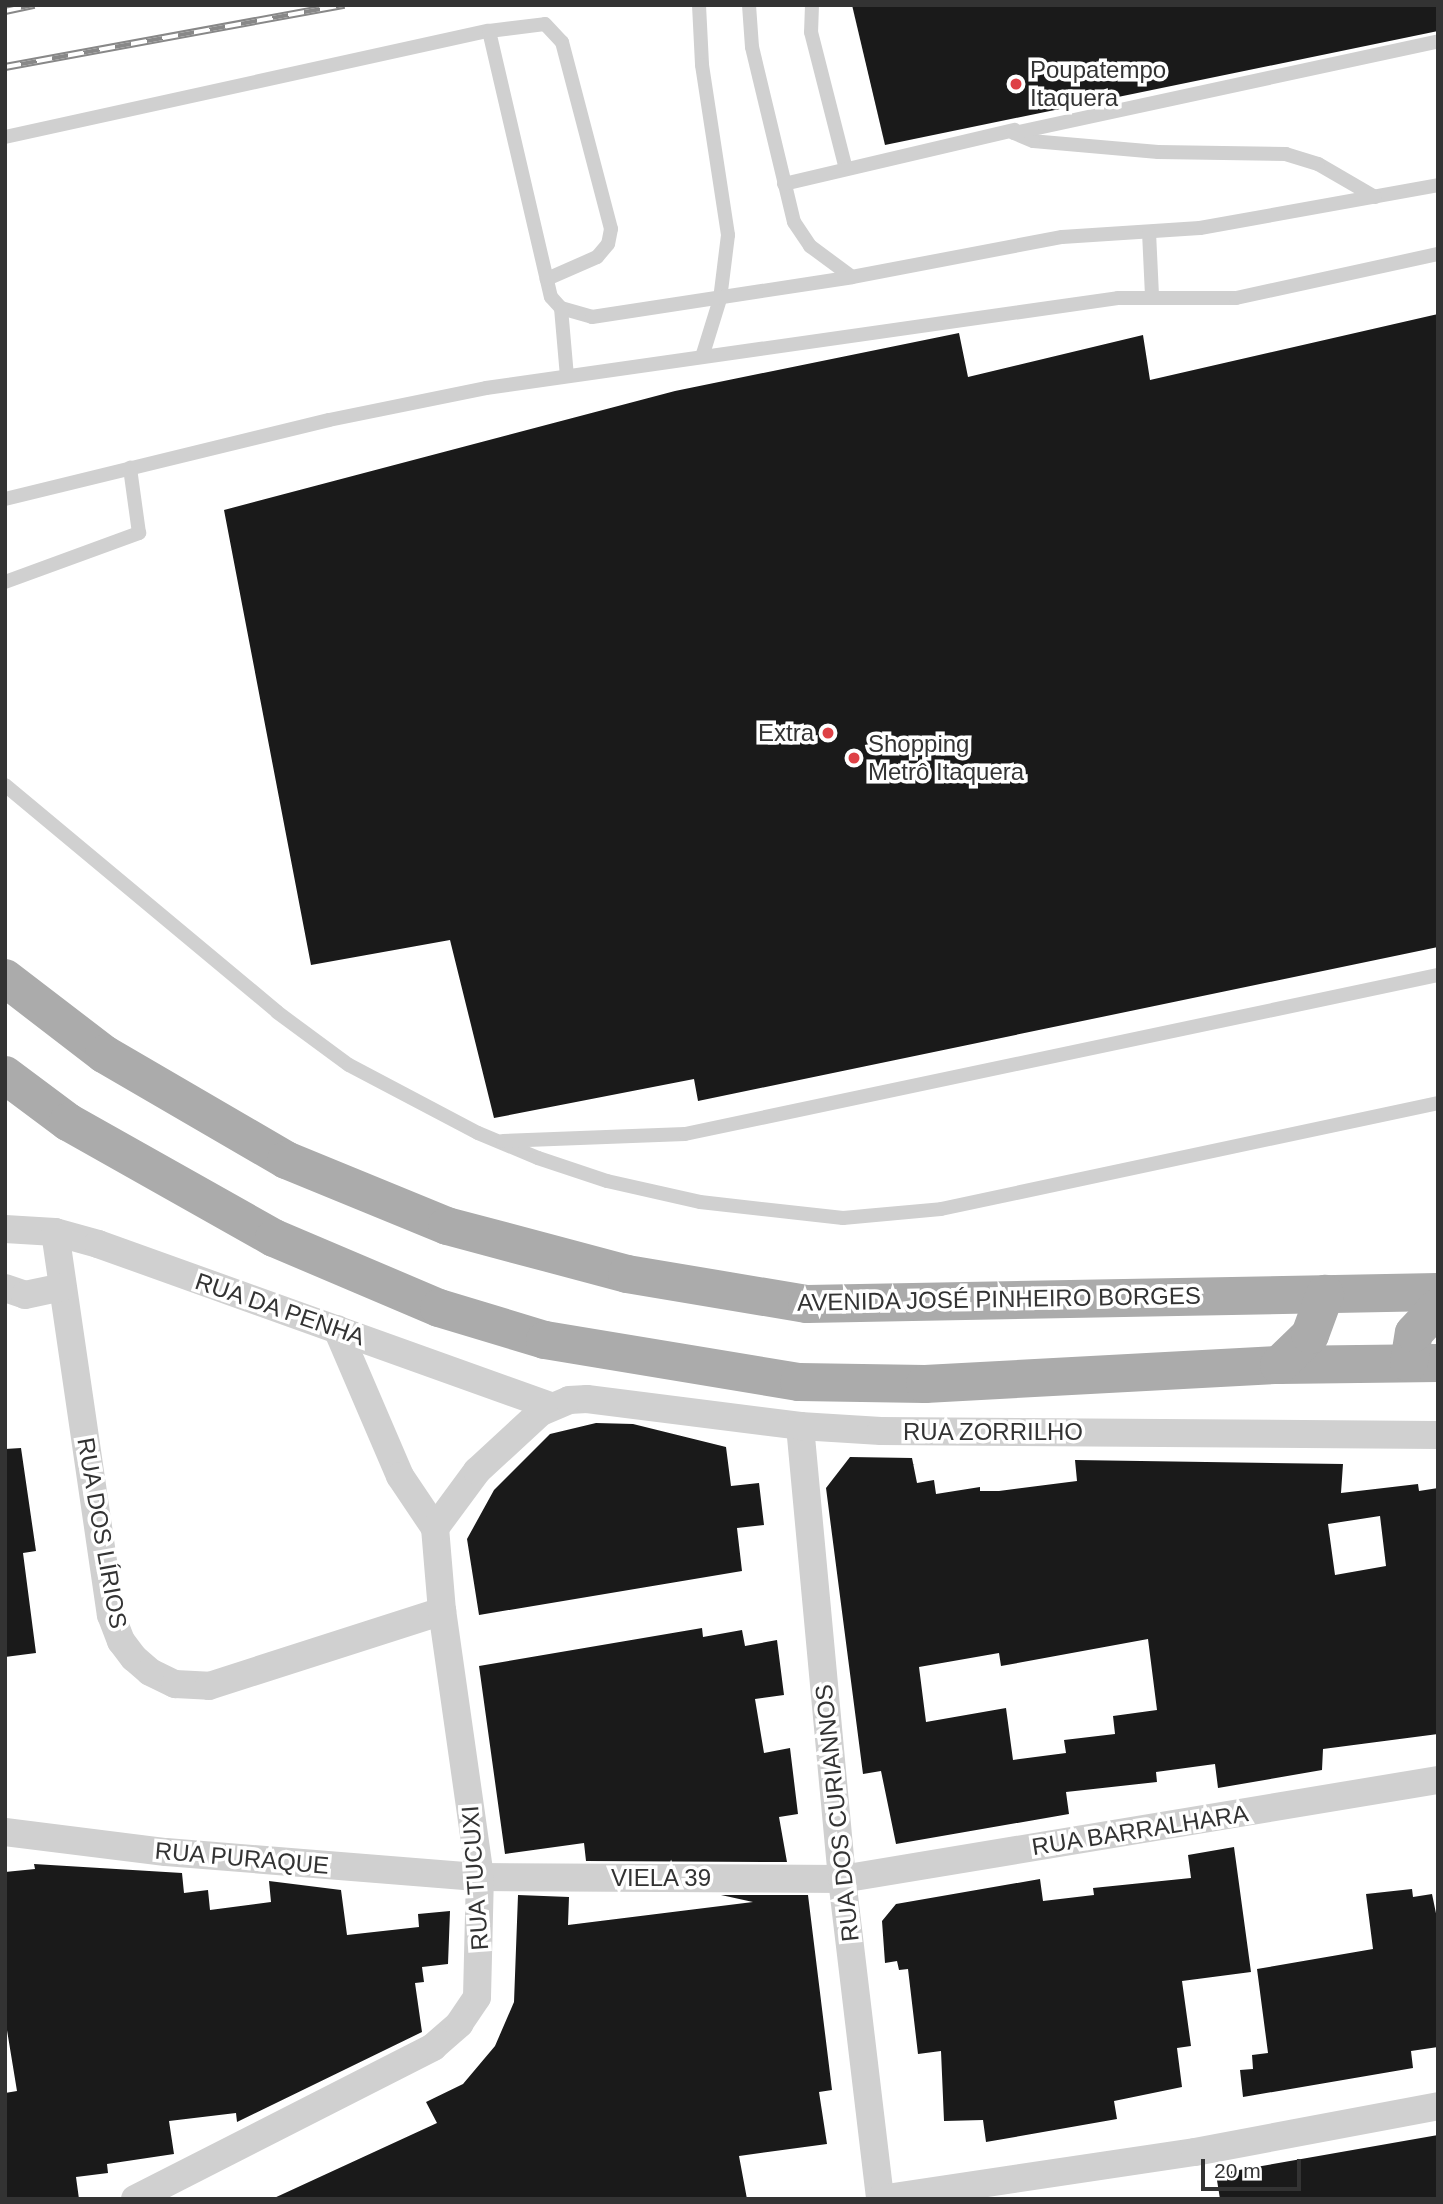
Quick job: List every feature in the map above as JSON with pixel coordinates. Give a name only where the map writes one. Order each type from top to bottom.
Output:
[{"type":"main road","name":"AVENIDA JOSÉ PINHEIRO BORGES","points":[[5,978],[104,1054],[286,1160],[447,1226],[627,1274],[807,1304],[1438,1292]]},
{"type":"main road","points":[[5,1075],[68,1122],[274,1238],[439,1308],[545,1340],[799,1382],[925,1384],[1279,1365],[1424,1363],[1414,1333],[1438,1307]]},
{"type":"main road","points":[[1279,1365],[1310,1335],[1325,1294]]},
{"type":"street","name":"RUA DA PENHA","points":[[5,1230],[55,1232],[551,1406]]},
{"type":"street","name":"RUA DOS LÍRIOS","points":[[55,1232],[111,1615],[121,1641],[150,1672],[176,1684],[209,1686],[442,1611]]},
{"type":"street","points":[[5,1288],[25,1295],[62,1287]]},
{"type":"street","points":[[337,1329],[400,1476],[435,1528],[477,1471],[523,1425],[551,1406]]},
{"type":"street","name":"RUA ZORRILHO","points":[[551,1406],[569,1400],[608,1400],[800,1426],[881,1431],[1438,1435]]},
{"type":"street","name":"RUA DOS CURIANNOS","points":[[800,1426],[842,1879],[880,2199]]},
{"type":"street","name":"RUA TUCUXI","points":[[135,2199],[433,2047],[459,2024],[478,1987],[480,1877],[442,1611],[435,1528]]},
{"type":"street","name":"RUA BARRALHARA","points":[[842,1879],[1438,1780]]},
{"type":"street","name":"RUA PURAQUE","points":[[5,1832],[166,1852],[480,1877]]},
{"type":"street","name":"VIELA 39","points":[[480,1877],[842,1879]]},
{"type":"street","points":[[880,2199],[1195,2152],[1438,2106]]},
{"type":"lane","points":[[699,5],[702,65],[728,235],[720,299],[703,354]]},
{"type":"lane","points":[[749,5],[752,47],[794,222],[810,246],[852,277]]},
{"type":"lane","points":[[812,5],[811,32],[846,169]]},
{"type":"lane","points":[[5,137],[489,31],[545,24],[562,42],[611,229],[608,244],[597,257],[547,279]]},
{"type":"lane","points":[[489,31],[551,297],[561,308],[592,317],[852,277],[1062,237],[1200,228],[1438,185]]},
{"type":"lane","points":[[784,184],[1016,130],[1438,41]]},
{"type":"lane","points":[[1016,130],[1016,137],[1023,139],[1103,147],[1286,154],[1318,164],[1375,197]]},
{"type":"lane","points":[[1149,232],[1152,296]]},
{"type":"lane","points":[[5,499],[408,403],[703,354],[1152,296],[1236,298],[1438,254]]},
{"type":"lane","points":[[561,308],[567,376]]},
{"type":"lane","points":[[5,582],[139,533],[130,468]]},
{"type":"lane","points":[[5,785],[310,1038],[402,1095],[498,1141],[607,1181],[700,1202],[779,1213],[868,1218],[1013,1195],[1438,1103]]},
{"type":"lane","points":[[498,1141],[685,1134],[1438,975]]},
{"type":"building","name":"Poupatempo Itaquera","points":[[852,5],[1438,5],[1438,31],[885,145]]},
{"type":"building","name":"Shopping Metrô Itaquera","points":[[1438,314],[1438,947],[698,1101],[694,1079],[494,1118],[450,940],[311,965],[224,510],[675,391],[959,333],[968,377],[1143,335],[1150,380]]},
{"type":"building","points":[[596,1423],[633,1424],[726,1447],[731,1486],[759,1483],[764,1525],[737,1528],[742,1571],[479,1615],[467,1539],[494,1490],[550,1434]]},
{"type":"building","points":[[21,1448],[36,1551],[23,1553],[36,1653],[5,1657],[5,1449]]},
{"type":"building","points":[[850,1457],[912,1458],[917,1483],[934,1480],[936,1494],[980,1487],[980,1491],[999,1491],[1077,1481],[1075,1460],[1343,1464],[1341,1493],[1418,1484],[1419,1491],[1438,1488],[1438,1734],[1323,1749],[1322,1770],[1218,1788],[1215,1764],[1156,1772],[1157,1782],[1066,1792],[1069,1814],[896,1844],[881,1771],[863,1774],[826,1488]],"holes":[[[1380,1516],[1386,1566],[1335,1575],[1328,1524]],[[1148,1639],[1157,1710],[1113,1716],[1115,1734],[1064,1740],[1066,1753],[1013,1760],[1006,1708],[926,1722],[919,1667],[999,1653],[1001,1666]]]},
{"type":"building","points":[[702,1628],[703,1637],[742,1630],[745,1646],[777,1640],[784,1695],[755,1699],[764,1753],[790,1748],[798,1814],[779,1817],[787,1862],[586,1861],[584,1843],[505,1854],[479,1666]]},
{"type":"building","points":[[1234,1847],[1251,1972],[1182,1981],[1191,2046],[1177,2048],[1182,2087],[1114,2101],[1117,2119],[986,2142],[983,2120],[944,2121],[941,2051],[918,2054],[908,1969],[899,1970],[897,1961],[885,1963],[882,1921],[896,1904],[1040,1879],[1043,1901],[1094,1895],[1093,1888],[1191,1878],[1188,1855]]},
{"type":"building","points":[[34,1864],[182,1873],[184,1893],[208,1890],[210,1910],[271,1902],[269,1881],[341,1890],[347,1935],[419,1927],[418,1914],[450,1911],[448,1964],[422,1967],[424,1982],[415,1983],[422,2032],[237,2122],[236,2113],[169,2121],[174,2154],[107,2164],[108,2173],[76,2177],[79,2199],[5,2199],[5,2093],[17,2091],[5,2018],[5,1872],[35,1869]]},
{"type":"building","points":[[1412,1889],[1413,1897],[1432,1894],[1438,1923],[1438,2047],[1411,2051],[1413,2068],[1243,2097],[1240,2070],[1253,2069],[1252,2055],[1268,2053],[1257,1969],[1373,1949],[1366,1894]]},
{"type":"building","points":[[518,1895],[569,1897],[568,1925],[753,1902],[721,1895],[808,1895],[832,2090],[819,2092],[827,2144],[739,2156],[747,2199],[272,2199],[437,2123],[426,2102],[463,2084],[495,2046],[514,2002]]},
{"type":"building","points":[[1438,2135],[1438,2199],[1220,2199],[1216,2174]]},
{"type":"railway","points":[[5,11],[34,5]]},
{"type":"railway","points":[[5,67],[344,5]]},
{"type":"place","name":"Poupatempo Itaquera","points":[[1016,84]]},
{"type":"place","name":"Extra","points":[[828,733]]},
{"type":"place","name":"Shopping Metrô Itaquera","points":[[854,758]]}]
